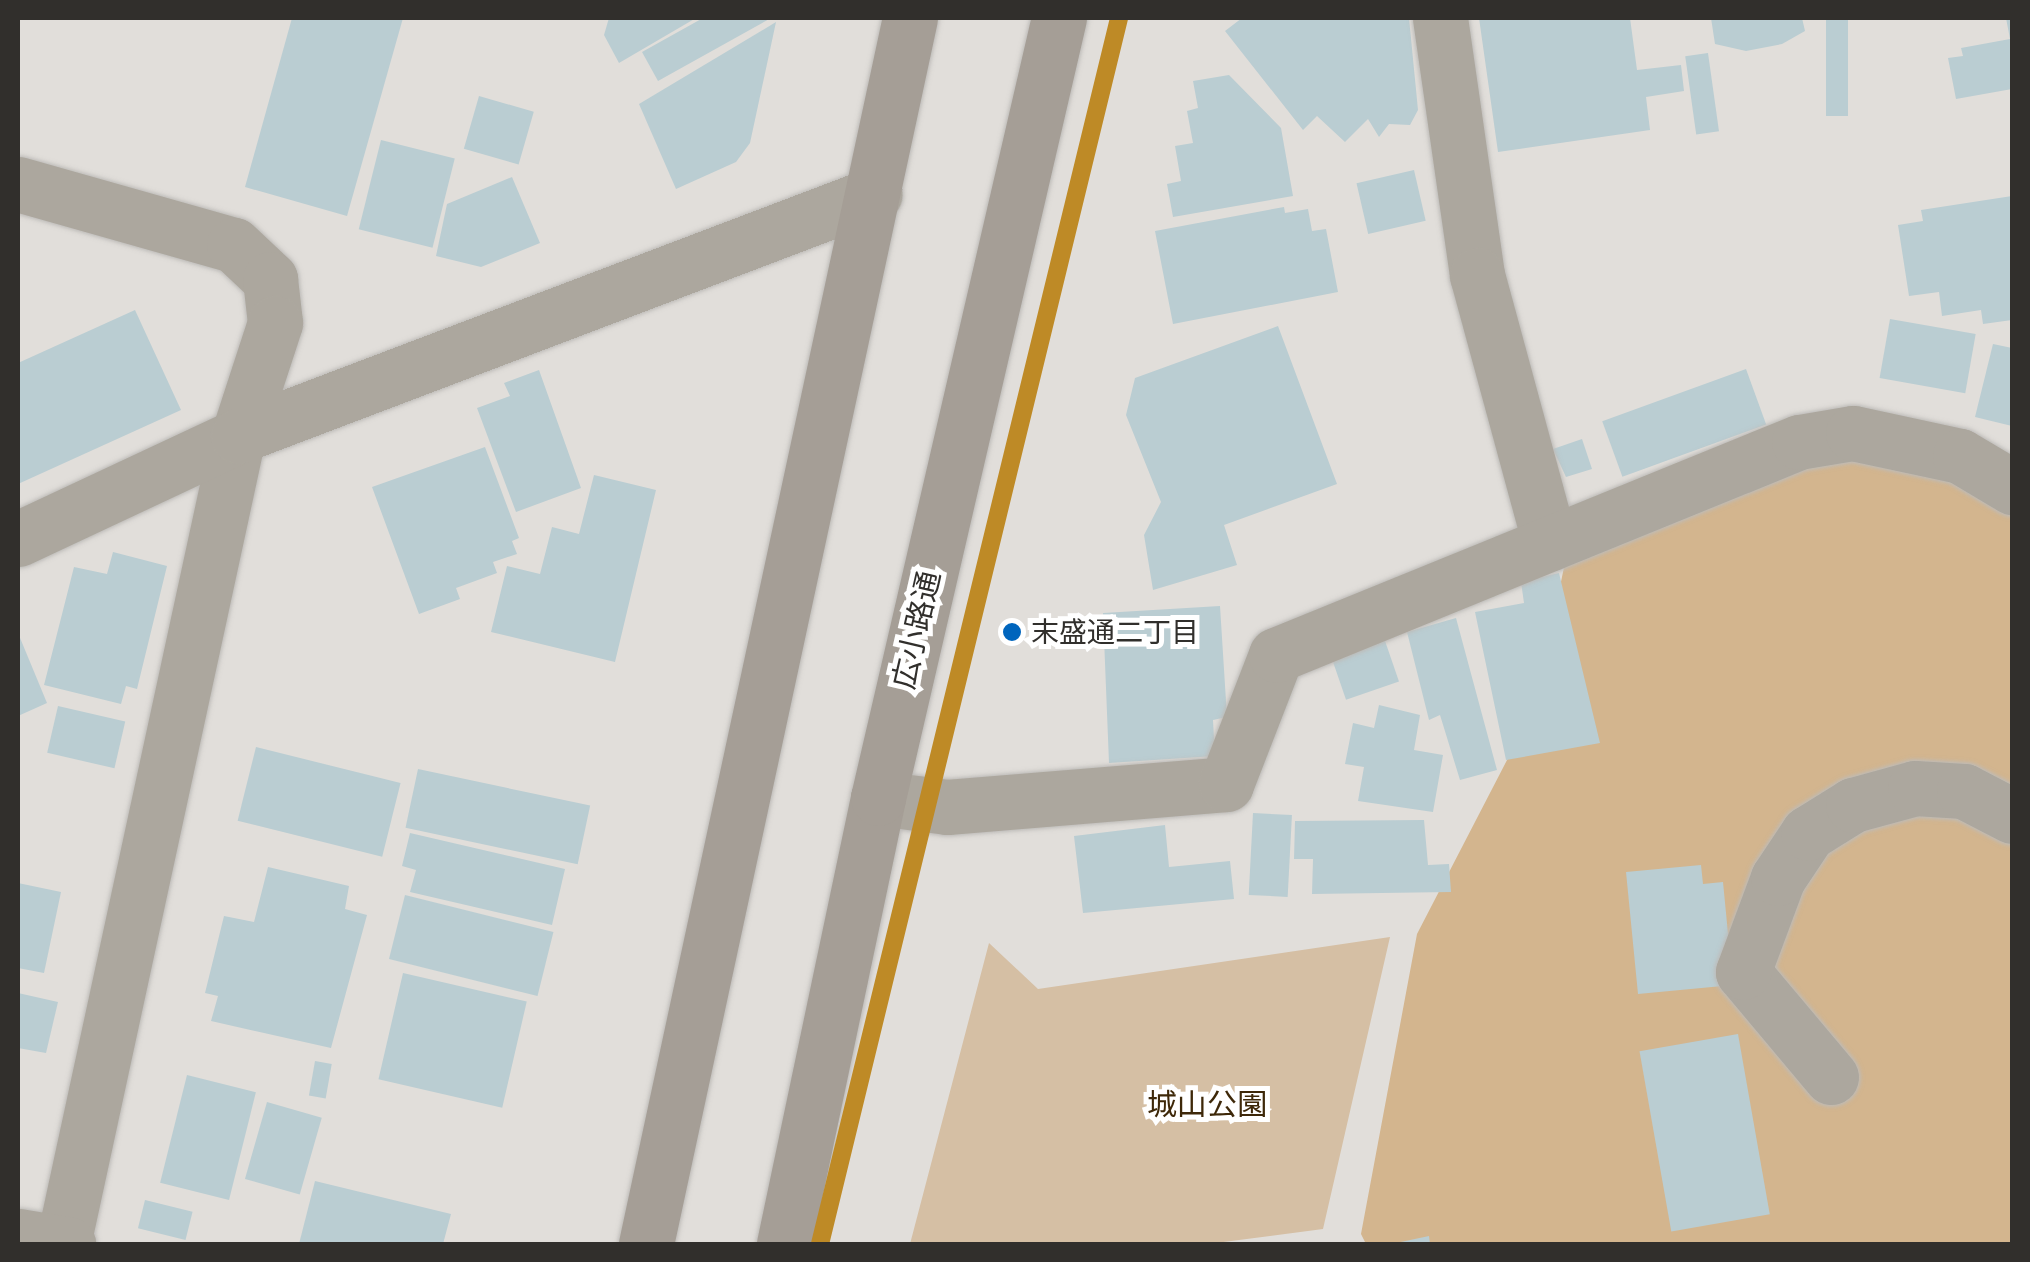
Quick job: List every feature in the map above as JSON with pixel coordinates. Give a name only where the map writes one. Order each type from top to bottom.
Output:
[{"type":"main road","points":[[646,1244],[910,18]]},
{"type":"main road","name":"広小路通","points":[[784,1244],[878,798],[1060,18]]},
{"type":"street","points":[[1440,18],[1477,275],[1550,542]]},
{"type":"street","points":[[18,184],[234,244],[270,279],[274,323],[238,436],[65,1244],[18,1236]]},
{"type":"street","points":[[18,539],[238,436],[875,194]]},
{"type":"street","points":[[878,798],[947,806],[1226,784],[1276,655],[1799,442],[1853,433],[1960,456],[2012,487]]},
{"type":"street","points":[[1831,1077],[1743,972],[1778,878],[1808,833],[1853,805],[1915,788],[1964,791],[2012,816]]},
{"type":"green space","name":"城山公園","points":[[1390,937],[1323,1229],[1208,1244],[910,1244],[989,943],[1038,989]]},
{"type":"shaded area","points":[[1831,451],[1933,467],[2012,508],[2012,1244],[1366,1244],[1361,1234],[1417,934],[1535,706],[1567,553]]},
{"type":"building","points":[[292,18],[403,18],[347,216],[245,187]]},
{"type":"building","points":[[609,18],[696,18],[619,63],[604,35]]},
{"type":"building","points":[[703,18],[771,18],[658,81],[642,52]]},
{"type":"building","points":[[1242,18],[1409,18],[1418,110],[1410,125],[1389,124],[1379,137],[1368,119],[1345,142],[1317,116],[1303,130],[1225,31]]},
{"type":"building","points":[[1479,18],[1630,18],[1637,70],[1681,65],[1684,91],[1646,97],[1650,130],[1498,152]]},
{"type":"building","points":[[1711,18],[1802,18],[1805,31],[1782,44],[1746,51],[1715,44]]},
{"type":"building","points":[[1826,18],[1848,18],[1848,116],[1826,116]]},
{"type":"building","points":[[2006,18],[2012,18],[2012,89],[1956,99],[1948,58],[1963,56],[1961,48],[2010,39]]},
{"type":"building","points":[[776,22],[750,143],[736,162],[676,189],[639,104]]},
{"type":"building","points":[[1708,53],[1719,131],[1696,134],[1685,56]]},
{"type":"building","points":[[1229,75],[1281,128],[1293,196],[1173,217],[1167,184],[1181,181],[1175,146],[1193,143],[1187,111],[1198,108],[1193,81]]},
{"type":"building","points":[[479,96],[534,112],[519,165],[464,149]]},
{"type":"building","points":[[381,140],[455,158],[432,248],[359,229]]},
{"type":"building","points":[[1414,170],[1426,221],[1368,234],[1357,183]]},
{"type":"building","points":[[512,177],[540,243],[481,267],[436,256],[447,204]]},
{"type":"building","points":[[2012,196],[2012,320],[1983,324],[1981,310],[1942,316],[1939,292],[1909,296],[1898,225],[1923,221],[1921,210]]},
{"type":"building","points":[[1284,207],[1285,213],[1308,209],[1312,231],[1326,229],[1338,292],[1173,324],[1155,231]]},
{"type":"building","points":[[135,310],[181,410],[18,484],[18,363]]},
{"type":"building","points":[[1890,319],[1976,334],[1965,393],[1880,378]]},
{"type":"building","points":[[1278,326],[1337,484],[1224,525],[1237,565],[1153,590],[1144,535],[1161,502],[1126,415],[1135,378]]},
{"type":"building","points":[[1993,344],[2012,348],[2012,426],[1975,417]]},
{"type":"building","points":[[1746,369],[1766,424],[1622,477],[1602,421]]},
{"type":"building","points":[[539,370],[581,488],[516,512],[477,408],[510,396],[504,383]]},
{"type":"building","points":[[1582,439],[1592,469],[1566,477],[1553,449]]},
{"type":"building","points":[[485,447],[519,538],[512,541],[517,554],[493,562],[497,573],[456,588],[460,599],[419,614],[372,487]]},
{"type":"building","points":[[594,475],[656,490],[615,662],[491,632],[507,566],[540,574],[552,527],[579,534]]},
{"type":"building","points":[[113,552],[167,566],[137,689],[126,686],[121,704],[44,685],[74,567],[107,574]]},
{"type":"building","points":[[1559,573],[1600,743],[1506,760],[1475,612],[1524,603],[1521,582]]},
{"type":"building","points":[[1220,606],[1227,717],[1213,720],[1215,756],[1109,763],[1103,613]]},
{"type":"building","points":[[1456,618],[1497,770],[1460,780],[1440,715],[1429,720],[1407,632]]},
{"type":"building","points":[[18,633],[47,703],[18,716]]},
{"type":"building","points":[[1384,638],[1399,681],[1346,700],[1331,656]]},
{"type":"building","points":[[1379,705],[1420,715],[1414,750],[1443,755],[1433,812],[1358,801],[1364,767],[1345,764],[1353,723],[1374,728]]},
{"type":"building","points":[[58,706],[125,722],[114,768],[47,753]]},
{"type":"building","points":[[256,747],[401,783],[382,857],[238,821]]},
{"type":"building","points":[[418,769],[590,806],[578,864],[406,828]]},
{"type":"building","points":[[1253,813],[1292,815],[1288,897],[1249,895]]},
{"type":"building","points":[[1424,820],[1428,865],[1449,864],[1451,892],[1312,894],[1313,859],[1294,859],[1295,821]]},
{"type":"building","points":[[1165,825],[1169,867],[1230,861],[1234,899],[1083,913],[1074,836]]},
{"type":"building","points":[[410,833],[565,869],[552,925],[410,892],[416,870],[402,866]]},
{"type":"building","points":[[1701,865],[1703,884],[1723,882],[1733,985],[1638,994],[1626,872]]},
{"type":"building","points":[[268,867],[349,886],[345,909],[367,915],[331,1048],[211,1021],[218,996],[205,993],[224,916],[254,922]]},
{"type":"building","points":[[18,883],[61,892],[44,973],[18,968]]},
{"type":"building","points":[[405,895],[553,932],[537,996],[389,959]]},
{"type":"building","points":[[403,973],[527,1002],[502,1108],[378,1079]]},
{"type":"building","points":[[18,993],[58,1002],[46,1053],[18,1048]]},
{"type":"building","points":[[1738,1034],[1770,1214],[1671,1232],[1640,1051]]},
{"type":"building","points":[[315,1061],[332,1064],[326,1098],[309,1095]]},
{"type":"building","points":[[187,1075],[256,1092],[229,1200],[160,1183]]},
{"type":"building","points":[[267,1102],[322,1118],[300,1195],[245,1179]]},
{"type":"building","points":[[315,1181],[451,1214],[443,1244],[299,1244]]},
{"type":"building","points":[[145,1200],[193,1212],[186,1240],[138,1228]]},
{"type":"building","points":[[1429,1236],[1430,1244],[1396,1244],[1396,1243]]},
{"type":"transit line","points":[[820,1244],[1119,18]]},
{"type":"place","name":"末盛通二丁目","points":[[1012,632]]}]
